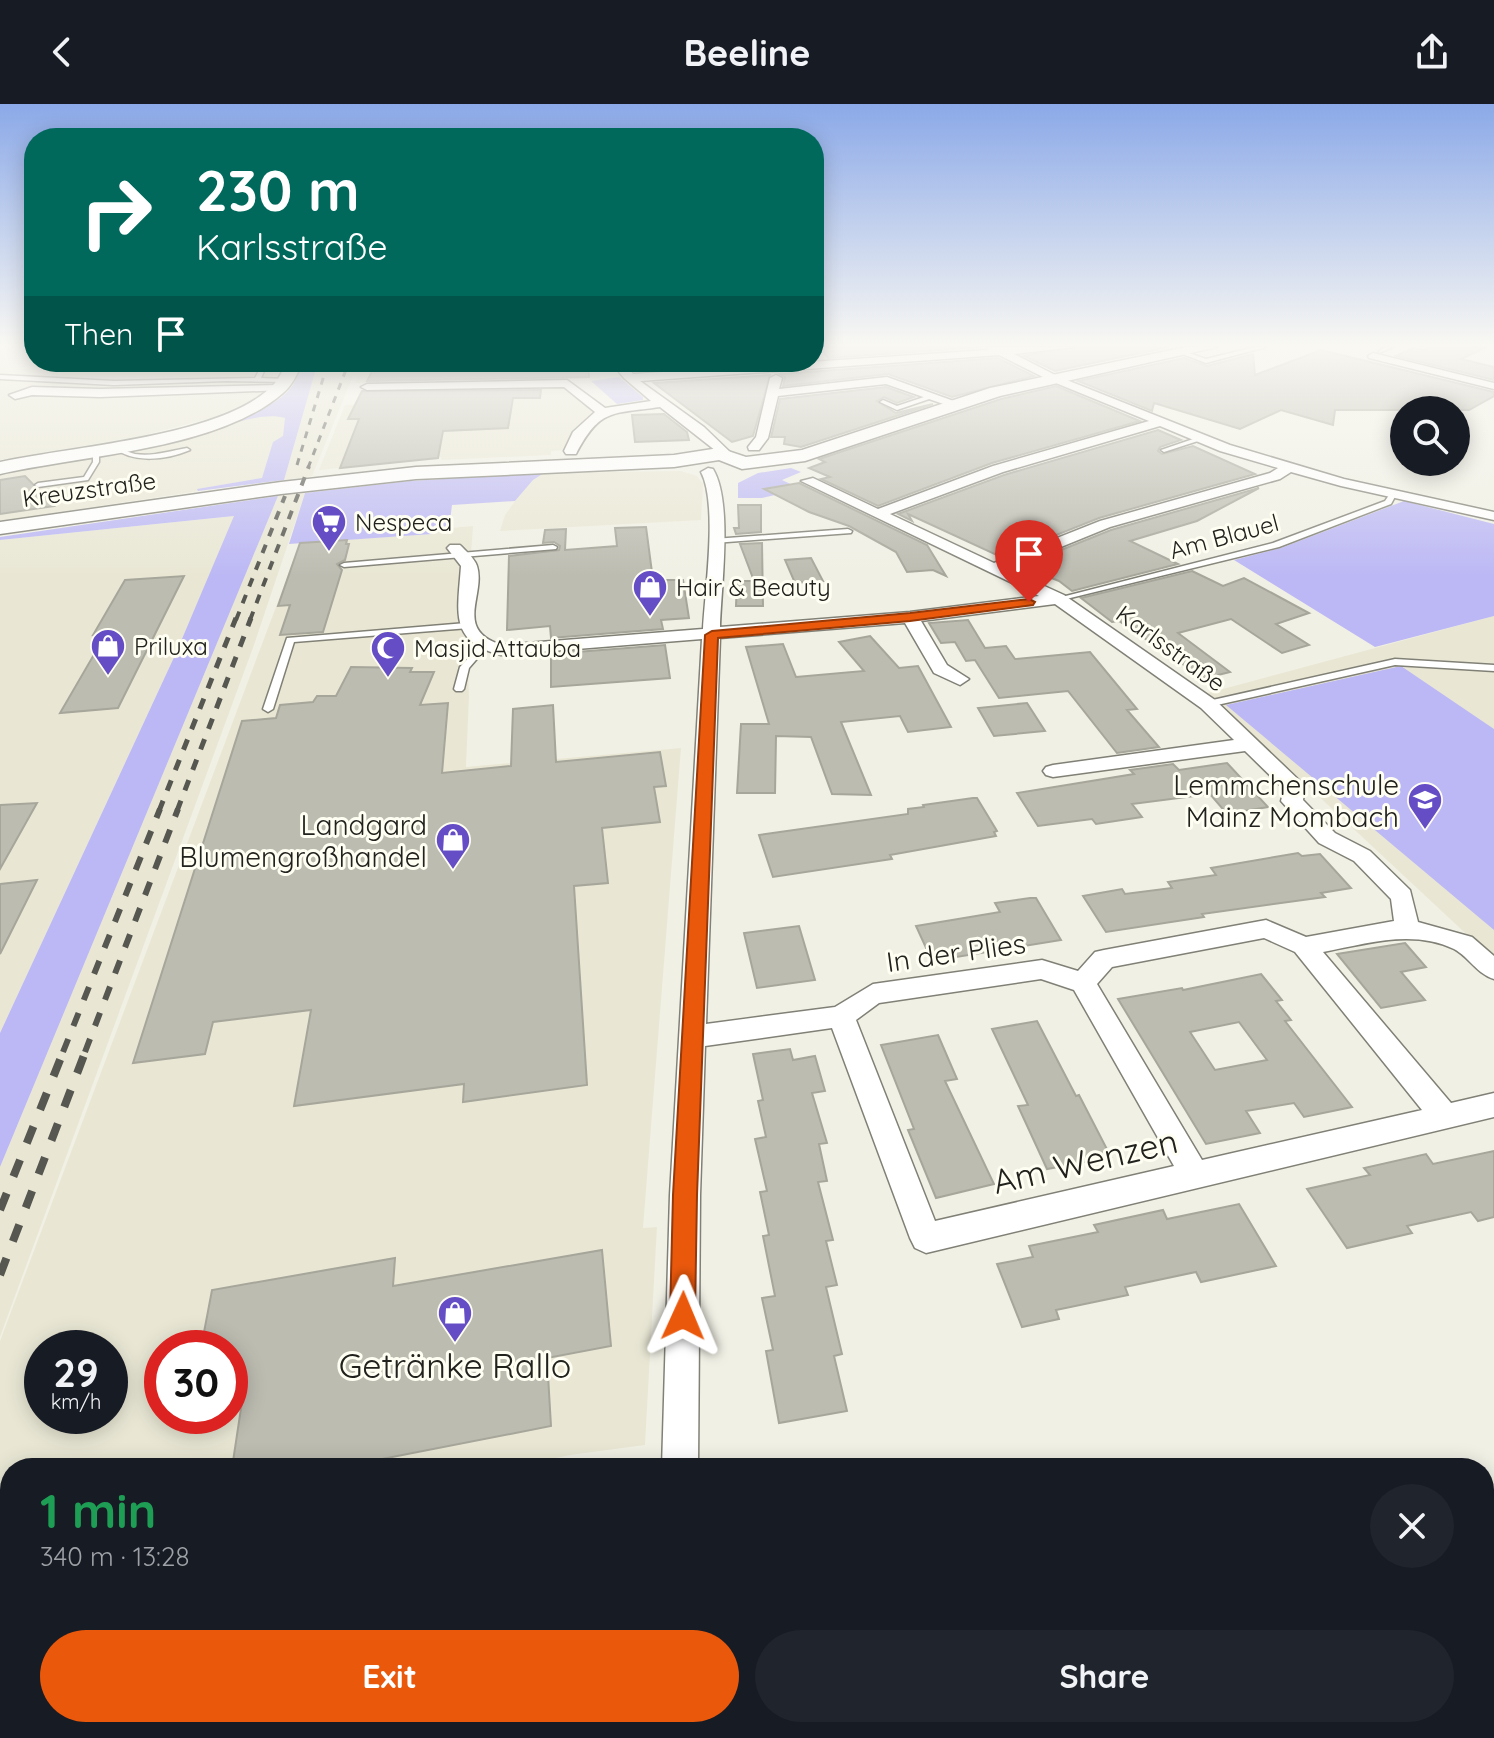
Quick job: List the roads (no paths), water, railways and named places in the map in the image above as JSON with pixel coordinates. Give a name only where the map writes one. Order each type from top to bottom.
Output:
[{"type":"street","points":[[0,468],[209,423]]},
{"type":"street","points":[[571,451],[577,435],[590,423]]},
{"type":"street","points":[[684,423],[719,459],[728,486],[717,505]]},
{"type":"street","points":[[680,1458],[685,1195],[717,505],[713,481],[719,459],[762,438],[766,423]]},
{"type":"street","name":"Kreuzstraße","points":[[0,528],[373,477],[490,467],[805,455],[899,423]]},
{"type":"street","points":[[877,514],[998,469],[1156,423]]},
{"type":"street","points":[[1163,423],[1199,439],[1287,468],[1494,516]]},
{"type":"street","points":[[993,569],[1105,524],[1275,476],[1287,468]]},
{"type":"street","name":"Karlsstraße","points":[[808,481],[1058,599],[1208,704],[1295,788],[1292,801],[1327,838],[1362,856],[1402,896],[1407,928]]},
{"type":"street","points":[[458,551],[469,566],[466,626],[470,636],[484,646],[514,650],[910,617],[1058,599]]},
{"type":"street","points":[[910,617],[940,669],[960,679]]},
{"type":"street","points":[[1053,771],[1250,744]]},
{"type":"street","points":[[1304,946],[1407,928],[1463,943],[1494,970]]},
{"type":"street","points":[[1195,1175],[1083,983],[1104,959],[1266,929],[1304,946],[1445,1117]]},
{"type":"street","name":"In der Plies","points":[[692,1037],[841,1016],[873,994],[1042,969],[1083,983]]},
{"type":"street","name":"Am Wenzen","points":[[841,1016],[926,1238],[1494,1105]]},
{"type":"lane","points":[[1164,450],[1199,439]]},
{"type":"lane","points":[[38,485],[86,479],[105,447],[134,457],[187,450]]},
{"type":"lane","name":"Am Blauel","points":[[1058,599],[1276,545],[1388,502],[1393,493]]},
{"type":"lane","points":[[714,541],[848,531]]},
{"type":"lane","points":[[344,565],[458,551],[553,547]]},
{"type":"lane","points":[[268,709],[290,640],[466,626]]},
{"type":"lane","points":[[459,689],[465,667],[484,646]]},
{"type":"lane","points":[[1208,704],[1395,662],[1494,668]]},
{"type":"railway","points":[[297,465],[310,423]]},
{"type":"railway","points":[[308,468],[325,423]]},
{"type":"railway","points":[[250,620],[309,466]]},
{"type":"railway","points":[[236,620],[285,496]]},
{"type":"railway","points":[[159,811],[236,618]]},
{"type":"railway","points":[[177,811],[251,618]]},
{"type":"railway","points":[[63,1052],[160,809]]},
{"type":"railway","points":[[85,1052],[178,809]]},
{"type":"railway","points":[[0,1210],[64,1050]]},
{"type":"railway","points":[[0,1275],[86,1050]]},
{"type":"place","name":"Nespeca","points":[[329,553]]},
{"type":"place","name":"Hair & Beauty","points":[[650,618]]},
{"type":"place","name":"Priluxa","points":[[108,677]]},
{"type":"place","name":"Masjid Attauba","points":[[388,679]]},
{"type":"place","name":"Lemmchenschule Mainz Mombach","points":[[1425,831]]},
{"type":"place","name":"Landgard Blumengroßhandel","points":[[453,871]]},
{"type":"place","name":"Getränke Rallo","points":[[455,1344]]}]
